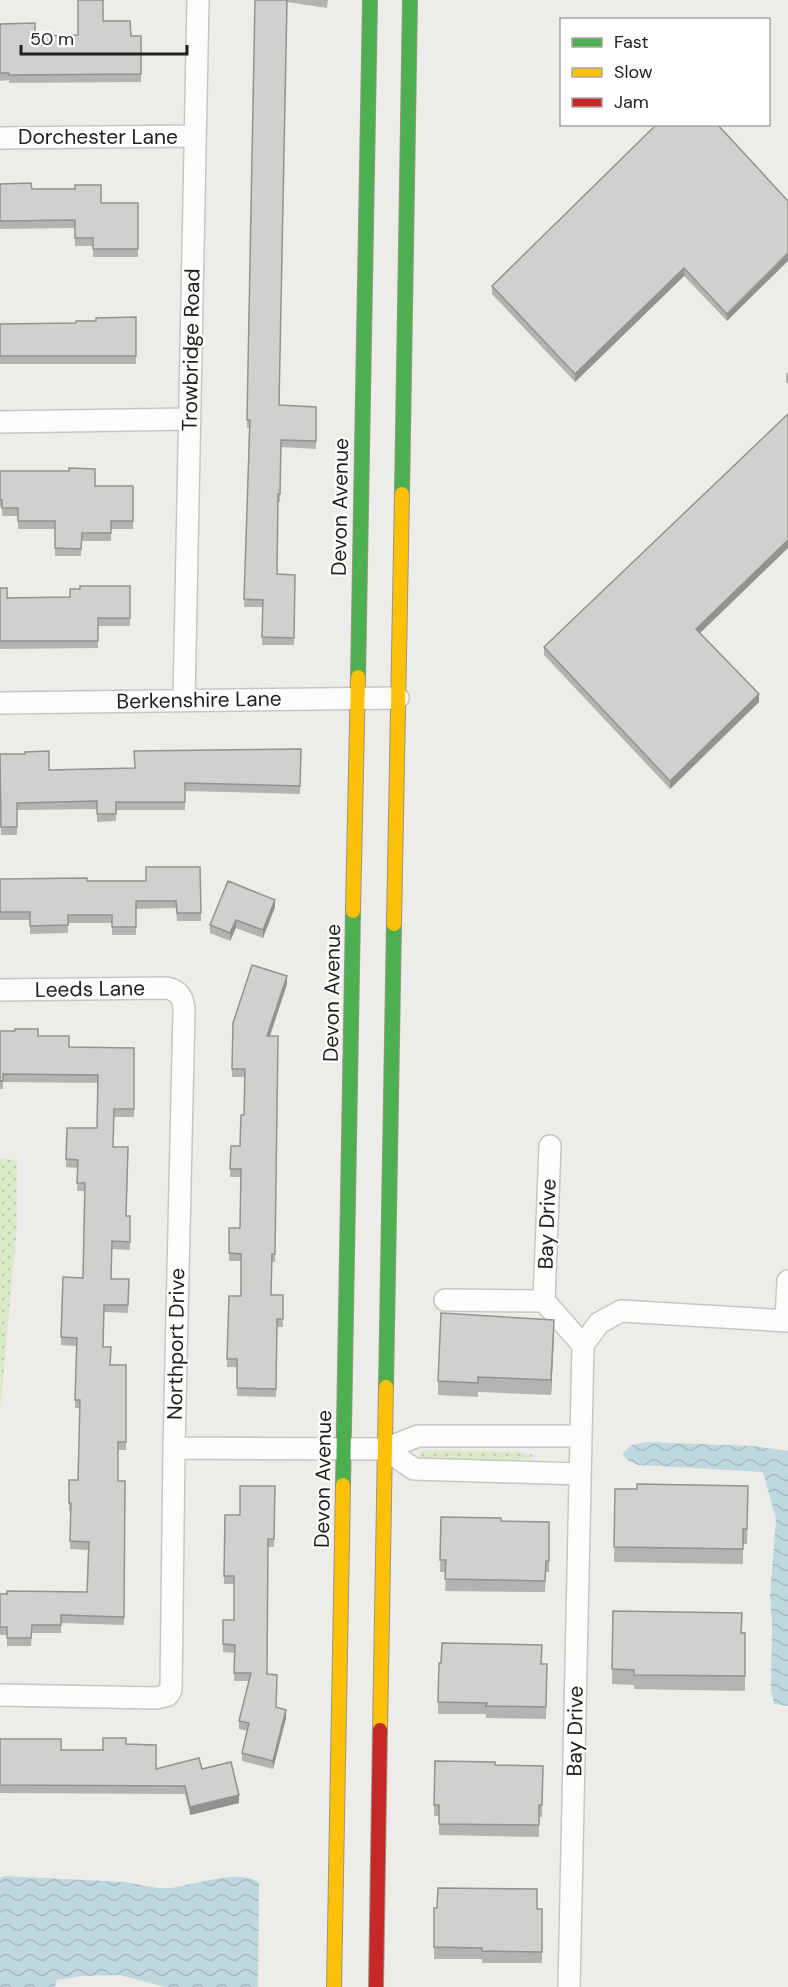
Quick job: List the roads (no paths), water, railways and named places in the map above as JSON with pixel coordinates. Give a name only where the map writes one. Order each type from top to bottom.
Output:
[{"type":"main road","name":"Devon Avenue","points":[[334,1987],[370,0]]},
{"type":"main road","points":[[376,1987],[410,0]]},
{"type":"street","name":"Trowbridge Road","points":[[184,700],[198,0]]},
{"type":"street","name":"Dorchester Lane","points":[[0,138],[195,136]]},
{"type":"street","points":[[0,422],[190,419]]},
{"type":"street","name":"Berkenshire Lane","points":[[0,703],[398,698]]},
{"type":"street","name":"Leeds Lane","points":[[0,990],[167,988],[179,994]]},
{"type":"street","name":"Northport Drive","points":[[0,1695],[156,1698],[168,1695],[171,1682],[184,1010],[179,994]]},
{"type":"street","name":"Bay Drive","points":[[550,1146],[544,1301],[583,1346],[569,1987]]},
{"type":"street","points":[[583,1346],[599,1323],[621,1311],[787,1321],[788,1281]]},
{"type":"street","name":"Bay Drive","points":[[445,1300],[544,1301]]},
{"type":"street","points":[[174,1448],[385,1449],[418,1436],[581,1436]]},
{"type":"street","points":[[385,1449],[414,1469],[580,1474]]},
{"type":"water","points":[[646,1442],[753,1446],[788,1451],[788,1706],[774,1704],[771,1690],[770,1596],[776,1519],[763,1472],[638,1465],[629,1461],[622,1454],[632,1445]]},
{"type":"water","points":[[4,1876],[124,1882],[164,1888],[229,1877],[251,1879],[259,1883],[258,1987],[165,1987],[120,1975],[81,1976],[57,1980],[55,1987],[0,1987],[0,1878]]}]
